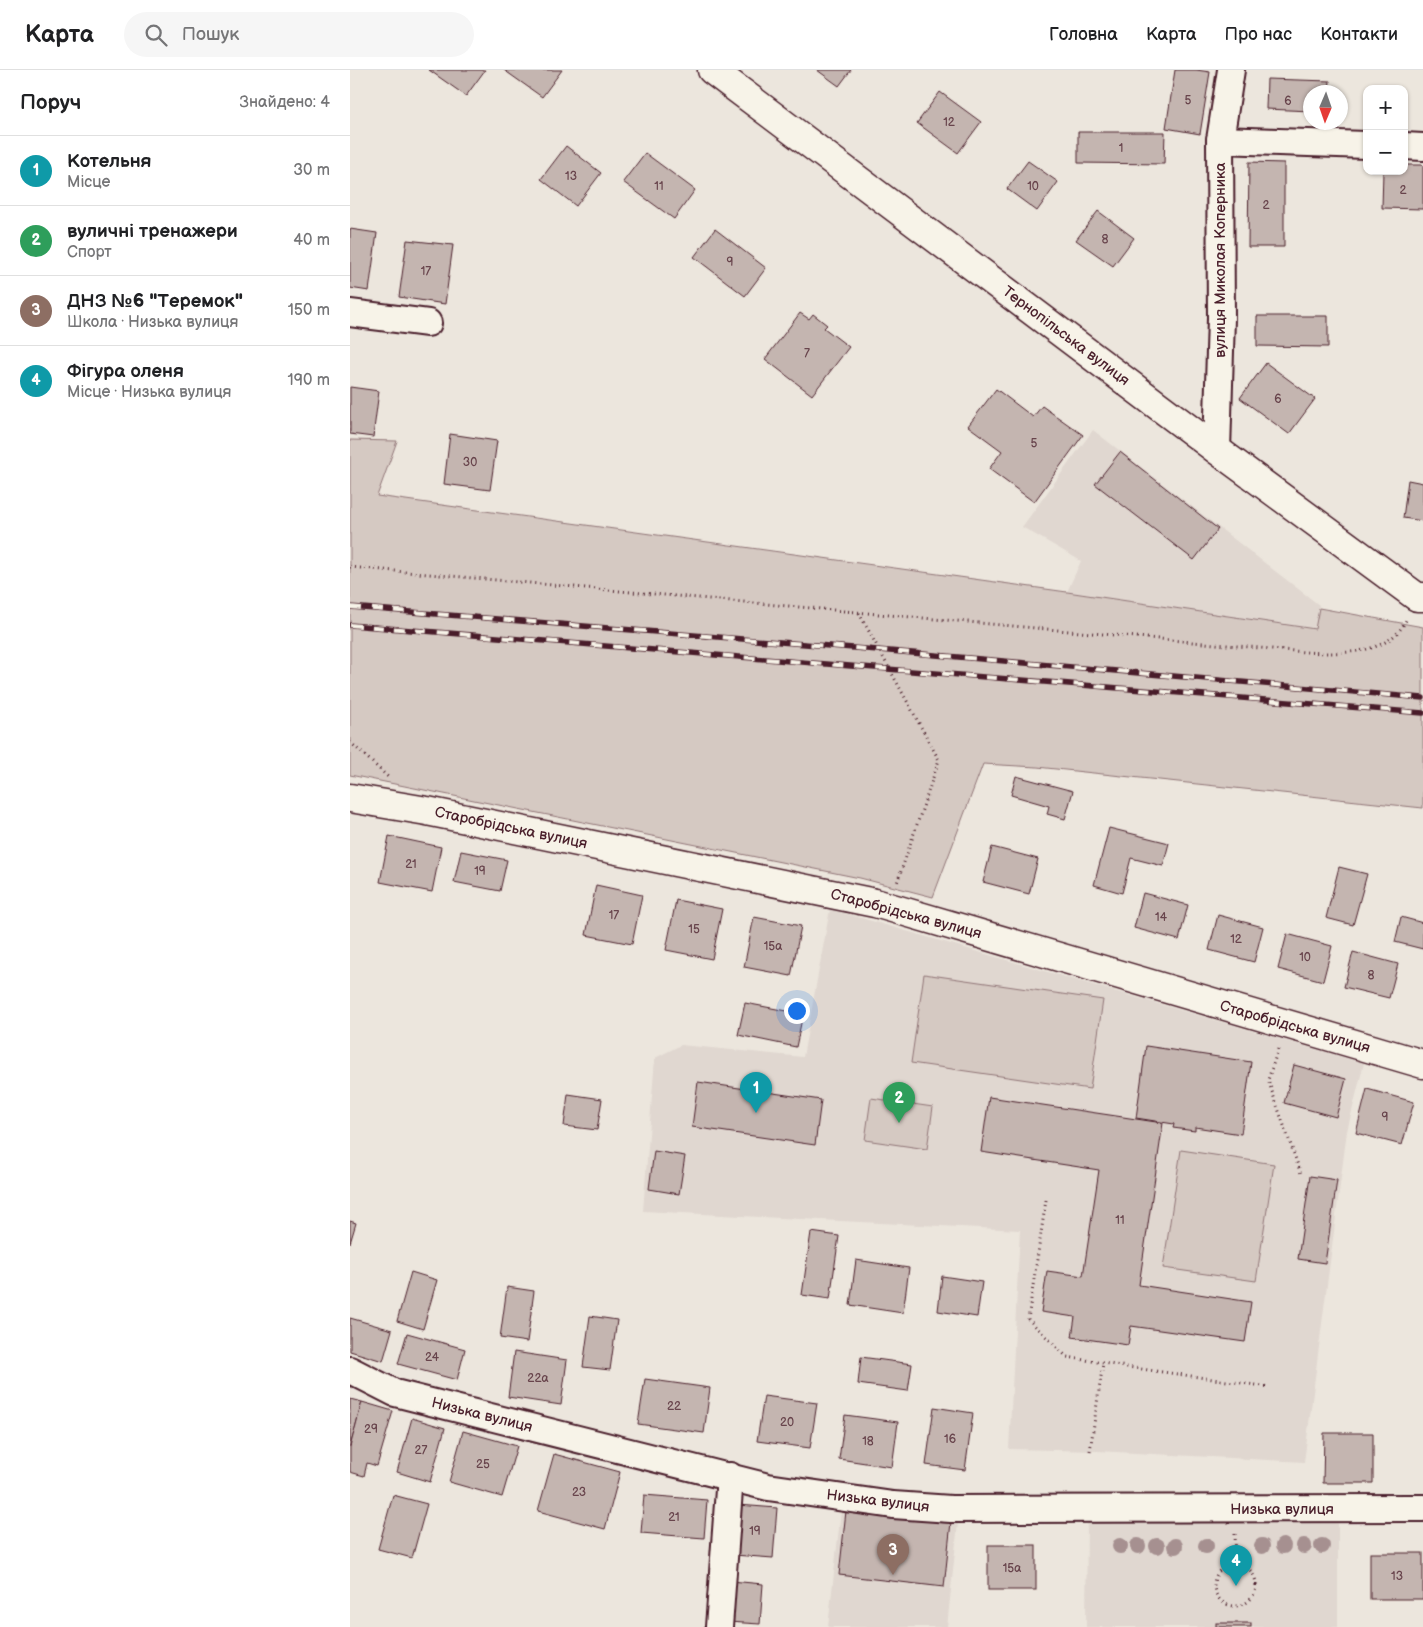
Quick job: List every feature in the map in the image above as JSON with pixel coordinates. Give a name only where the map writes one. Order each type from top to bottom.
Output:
[{"type":"street","name":"Тернопільська вулиця","points":[[712,70],[1218,450],[1420,597]]},
{"type":"street","name":"вулиця Миколая Коперника","points":[[1218,450],[1221,318],[1220,140],[1231,70]]},
{"type":"street","points":[[1220,140],[1363,145]]},
{"type":"street","points":[[1408,146],[1423,146]]},
{"type":"street","points":[[350,313],[428,323]]},
{"type":"street","name":"Старобрідська вулиця","points":[[350,798],[427,811],[875,903],[1423,1064]]},
{"type":"street","name":"Низька вулиця","points":[[350,1370],[394,1393],[768,1487],[893,1505],[934,1509],[1423,1508]]},
{"type":"street","points":[[719,1627],[730,1476]]},
{"type":"path","points":[[350,568],[1338,654],[1373,647],[1395,638],[1420,597]]},
{"type":"path","points":[[859,613],[938,760],[895,887],[875,903]]},
{"type":"path","points":[[1279,1045],[1268,1080],[1301,1174]]},
{"type":"path","points":[[1046,1200],[1028,1319],[1067,1357],[1270,1387]]},
{"type":"path","points":[[1090,1451],[1103,1363]]},
{"type":"path","points":[[1235,1529],[1236,1563]]},
{"type":"path","points":[[1236,1563],[1243,1565],[1254,1573],[1257,1586],[1247,1602],[1240,1606],[1232,1606],[1225,1604],[1215,1593],[1214,1579],[1217,1572],[1223,1567],[1236,1563]]},
{"type":"shaded area","points":[[1093,430],[1319,605],[1316,629],[1067,592],[1081,561],[1022,527]]},
{"type":"shaded area","points":[[350,440],[397,441],[377,496],[1067,592],[1315,629],[1319,608],[1423,627],[1423,808],[1037,767],[983,764],[933,897],[860,878],[350,775]]},
{"type":"shaded area","points":[[830,909],[1364,1063],[1347,1131],[1304,1462],[1097,1451],[1009,1449],[1020,1230],[643,1211],[655,1058],[681,1045],[803,1057]]},
{"type":"shaded area","points":[[924,974],[1103,1000],[1090,1089],[911,1063]]},
{"type":"shaded area","points":[[871,1098],[933,1107],[927,1149],[865,1140]]},
{"type":"shaded area","points":[[1181,1150],[1274,1164],[1256,1281],[1163,1268]]},
{"type":"shaded area","points":[[841,1510],[958,1523],[947,1627],[828,1627]]},
{"type":"shaded area","points":[[1338,1520],[1338,1627],[1086,1627],[1087,1521]]},
{"type":"building","points":[[429,70],[485,70],[466,96]]},
{"type":"building","points":[[504,70],[562,70],[542,97]]},
{"type":"building","points":[[817,70],[851,70],[839,86]]},
{"type":"building","points":[[1175,70],[1210,72],[1200,134],[1166,128]]},
{"type":"building","points":[[1267,79],[1330,81],[1330,85],[1303,85],[1303,111],[1266,109]]},
{"type":"building","points":[[940,92],[981,122],[958,153],[917,123]]},
{"type":"building","points":[[1078,132],[1165,132],[1164,164],[1078,163]]},
{"type":"building","points":[[566,146],[601,173],[576,206],[541,179]]},
{"type":"building","points":[[645,153],[695,190],[674,219],[623,182]]},
{"type":"building","points":[[1028,161],[1058,182],[1037,211],[1007,189]]},
{"type":"building","points":[[1249,162],[1284,163],[1284,247],[1248,247]]},
{"type":"building","points":[[1408,165],[1423,165],[1423,209],[1382,208],[1383,175],[1408,175]]},
{"type":"building","points":[[1098,211],[1134,238],[1113,266],[1076,240]]},
{"type":"building","points":[[350,229],[377,233],[369,291],[350,288]]},
{"type":"building","points":[[715,229],[766,268],[745,296],[694,257]]},
{"type":"building","points":[[407,240],[453,245],[445,304],[399,297]]},
{"type":"building","points":[[800,313],[809,319],[813,314],[827,325],[824,328],[849,347],[812,395],[765,359]]},
{"type":"building","points":[[1257,316],[1328,316],[1328,347],[1257,346]]},
{"type":"building","points":[[1266,363],[1315,399],[1289,434],[1240,398]]},
{"type":"building","points":[[350,387],[379,391],[373,437],[350,434]]},
{"type":"building","points":[[996,389],[1033,417],[1042,406],[1083,435],[1034,502],[989,469],[1002,451],[968,426]]},
{"type":"building","points":[[450,434],[497,441],[490,490],[444,484]]},
{"type":"building","points":[[1120,452],[1218,529],[1194,560],[1095,484]]},
{"type":"building","points":[[1408,480],[1423,483],[1423,521],[1403,518]]},
{"type":"building","points":[[1016,776],[1073,791],[1065,819],[1047,814],[1049,806],[1011,795]]},
{"type":"building","points":[[1109,828],[1169,843],[1163,866],[1131,858],[1122,893],[1094,885]]},
{"type":"building","points":[[389,836],[441,847],[432,892],[380,882]]},
{"type":"building","points":[[992,847],[1038,859],[1029,894],[983,882]]},
{"type":"building","points":[[461,851],[507,860],[500,891],[454,882]]},
{"type":"building","points":[[1339,867],[1367,874],[1353,925],[1326,918]]},
{"type":"building","points":[[596,885],[642,895],[632,944],[586,935]]},
{"type":"building","points":[[1143,893],[1188,905],[1179,940],[1134,928]]},
{"type":"building","points":[[676,900],[722,909],[712,959],[666,950]]},
{"type":"building","points":[[1218,915],[1263,927],[1254,962],[1209,950]]},
{"type":"building","points":[[754,917],[801,926],[791,976],[744,967]]},
{"type":"building","points":[[1401,917],[1423,923],[1423,949],[1395,942]]},
{"type":"building","points":[[1287,934],[1332,946],[1323,981],[1278,969]]},
{"type":"building","points":[[1353,952],[1398,964],[1389,998],[1344,987]]},
{"type":"building","points":[[745,1003],[803,1014],[796,1047],[738,1035]]},
{"type":"building","points":[[1146,1046],[1251,1062],[1241,1134],[1195,1127],[1195,1131],[1173,1128],[1174,1124],[1136,1118]]},
{"type":"building","points":[[1294,1065],[1346,1079],[1336,1117],[1284,1103]]},
{"type":"building","points":[[698,1082],[821,1100],[815,1145],[692,1127]]},
{"type":"building","points":[[1367,1089],[1414,1102],[1402,1145],[1356,1133]]},
{"type":"building","points":[[568,1094],[602,1099],[597,1130],[564,1126]]},
{"type":"building","points":[[989,1097],[1163,1123],[1139,1285],[1251,1302],[1245,1342],[1131,1326],[1128,1345],[1072,1337],[1075,1317],[1041,1312],[1047,1271],[1083,1276],[1099,1170],[981,1152]]},
{"type":"building","points":[[654,1151],[685,1156],[679,1194],[649,1189]]},
{"type":"building","points":[[1310,1176],[1337,1180],[1325,1263],[1298,1259]]},
{"type":"building","points":[[350,1221],[356,1223],[350,1243]]},
{"type":"building","points":[[811,1232],[839,1236],[830,1299],[802,1295]]},
{"type":"building","points":[[856,1260],[909,1268],[903,1313],[850,1305]]},
{"type":"building","points":[[411,1272],[437,1280],[423,1329],[397,1321]]},
{"type":"building","points":[[942,1276],[982,1282],[977,1317],[938,1311]]},
{"type":"building","points":[[507,1287],[534,1291],[527,1342],[500,1338]]},
{"type":"building","points":[[590,1316],[617,1320],[610,1370],[583,1367]]},
{"type":"building","points":[[350,1318],[392,1330],[383,1361],[350,1351]]},
{"type":"building","points":[[407,1333],[465,1349],[457,1380],[398,1364]]},
{"type":"building","points":[[514,1352],[567,1360],[561,1405],[508,1397]]},
{"type":"building","points":[[861,1357],[912,1364],[908,1391],[858,1384]]},
{"type":"building","points":[[645,1379],[710,1388],[704,1433],[638,1424]]},
{"type":"building","points":[[764,1396],[817,1403],[810,1448],[757,1441]]},
{"type":"building","points":[[350,1399],[362,1402],[350,1447]]},
{"type":"building","points":[[362,1402],[393,1411],[377,1466],[367,1463],[364,1476],[350,1472],[350,1447]]},
{"type":"building","points":[[934,1407],[973,1413],[965,1470],[926,1465]]},
{"type":"building","points":[[845,1415],[898,1422],[892,1467],[839,1459]]},
{"type":"building","points":[[412,1418],[445,1428],[430,1482],[397,1472]]},
{"type":"building","points":[[463,1431],[517,1446],[502,1497],[449,1482]]},
{"type":"building","points":[[1324,1433],[1373,1433],[1373,1483],[1323,1483]]},
{"type":"building","points":[[554,1454],[620,1472],[605,1529],[538,1511]]},
{"type":"building","points":[[393,1495],[427,1504],[412,1558],[378,1549]]},
{"type":"building","points":[[644,1495],[707,1500],[704,1538],[641,1533]]},
{"type":"building","points":[[738,1505],[777,1508],[773,1558],[734,1555]]},
{"type":"building","points":[[846,1511],[951,1522],[944,1587],[839,1575]]},
{"type":"building","points":[[988,1545],[1036,1545],[1036,1590],[988,1590]]},
{"type":"building","points":[[1370,1553],[1423,1553],[1423,1599],[1370,1599]]},
{"type":"building","points":[[731,1581],[763,1584],[760,1624],[728,1622]]},
{"type":"building","points":[[1216,1623],[1251,1623],[1251,1627],[1216,1627]]},
{"type":"railway","points":[[350,607],[878,650],[1423,698]]},
{"type":"railway","points":[[350,625],[1423,713]]},
{"type":"place","name":"Котельня","points":[[756,1113]]},
{"type":"place","name":"вуличні тренажери","points":[[899,1123]]},
{"type":"place","name":"ДНЗ №6 \"Теремок\"","points":[[893,1575]]},
{"type":"place","name":"Фігура оленя","points":[[1236,1586]]}]
